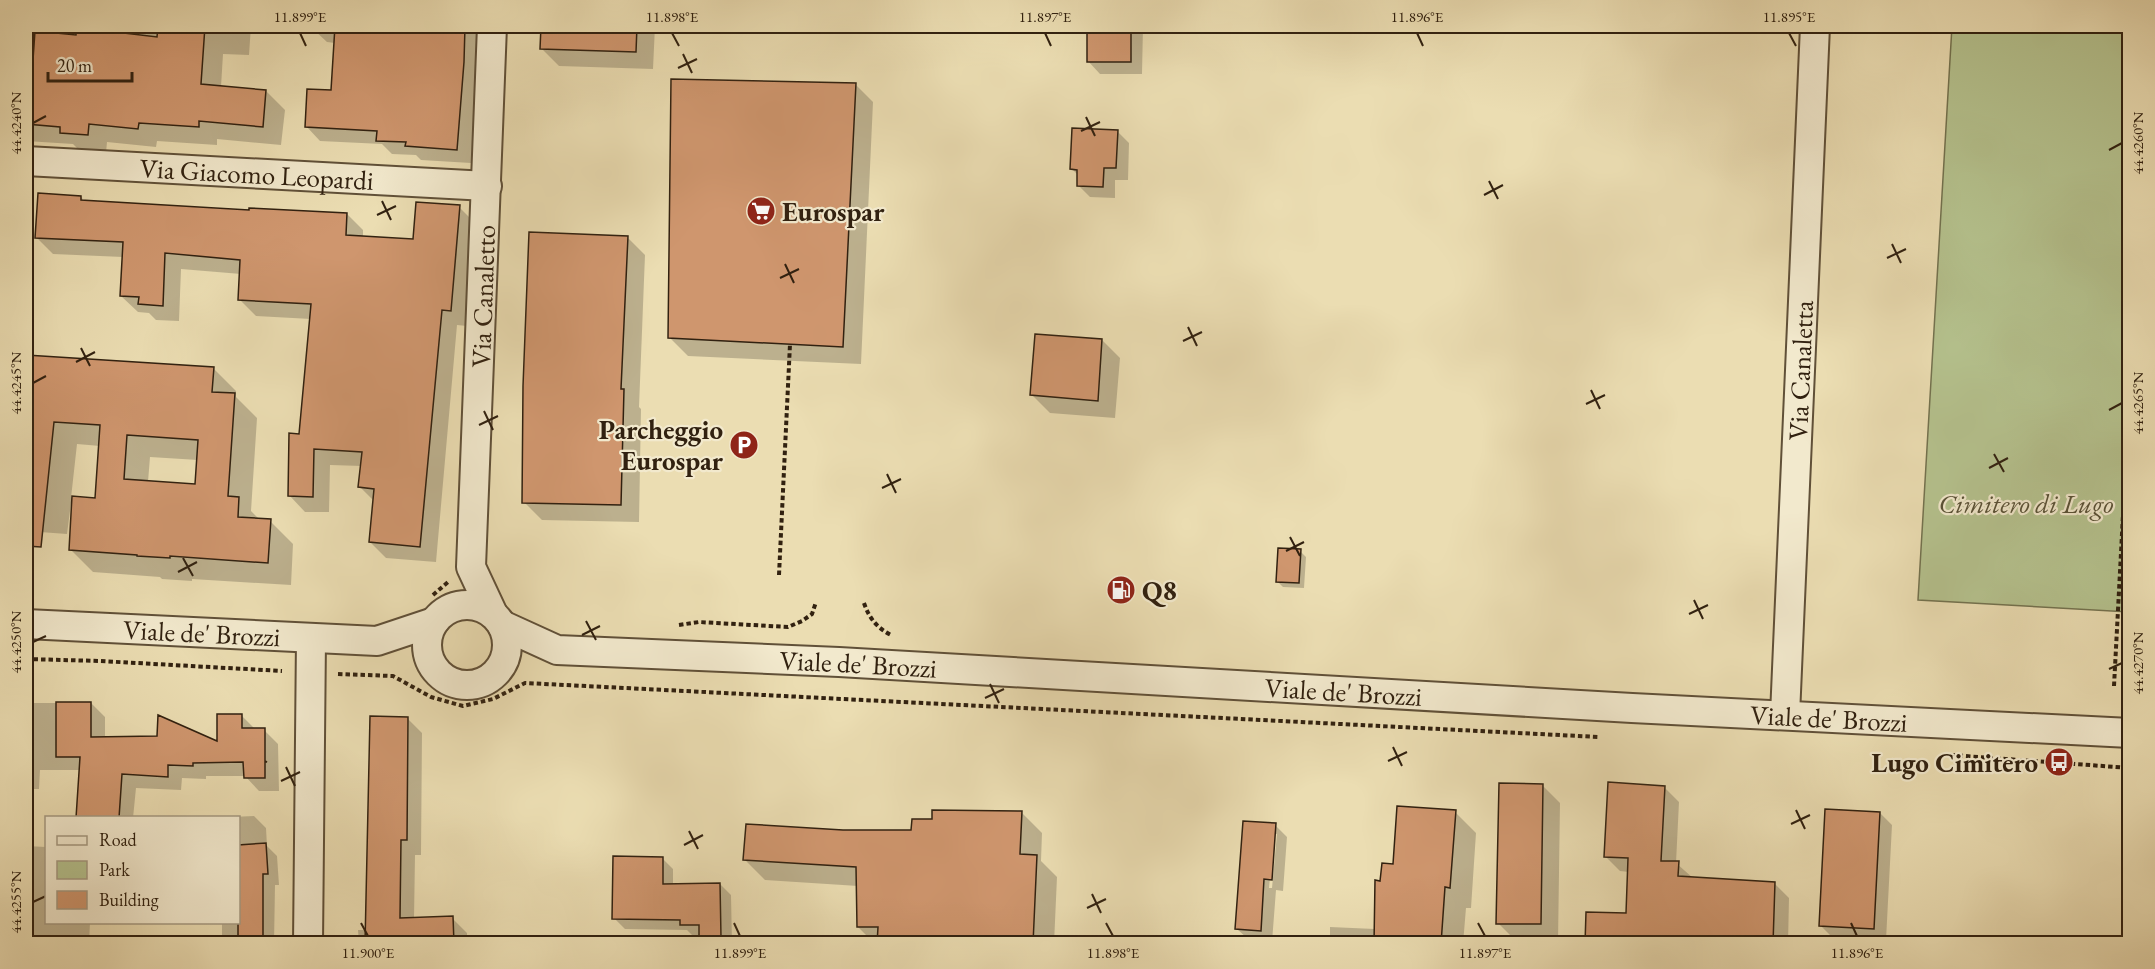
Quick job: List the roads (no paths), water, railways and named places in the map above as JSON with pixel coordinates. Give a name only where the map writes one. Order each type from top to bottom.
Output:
[{"type":"street","name":"Via Canaletto","points":[[492,26],[471,567],[498,620]]},
{"type":"street","name":"Via Canaletta","points":[[1785,715],[1815,26]]},
{"type":"street","name":"Via Giacomo Leopardi","points":[[26,161],[487,186]]},
{"type":"street","name":"Via Canaletto","points":[[439,617],[471,567]]},
{"type":"street","name":"Viale de' Brozzi","points":[[26,624],[377,641],[439,617],[456,606],[469,604],[482,608],[498,620],[557,650]]},
{"type":"street","points":[[436,671],[427,647],[428,634],[439,617]]},
{"type":"street","points":[[495,674],[503,663],[507,650],[507,637],[498,620]]},
{"type":"street","points":[[308,944],[311,638]]},
{"type":"street","name":"Viale de' Brozzi","points":[[377,641],[436,671],[447,680],[465,684],[484,681],[495,674],[557,650],[863,663],[2130,732]]},
{"type":"place","name":"Eurospar","points":[[761,211]]},
{"type":"place","name":"Parcheggio Eurospar","points":[[744,445]]},
{"type":"place","name":"Q8","points":[[1121,590]]},
{"type":"place","name":"Lugo Cimitero","points":[[2059,762]]},
{"type":"park label","name":"Cimitero di Lugo","points":[[2026,503]]}]
